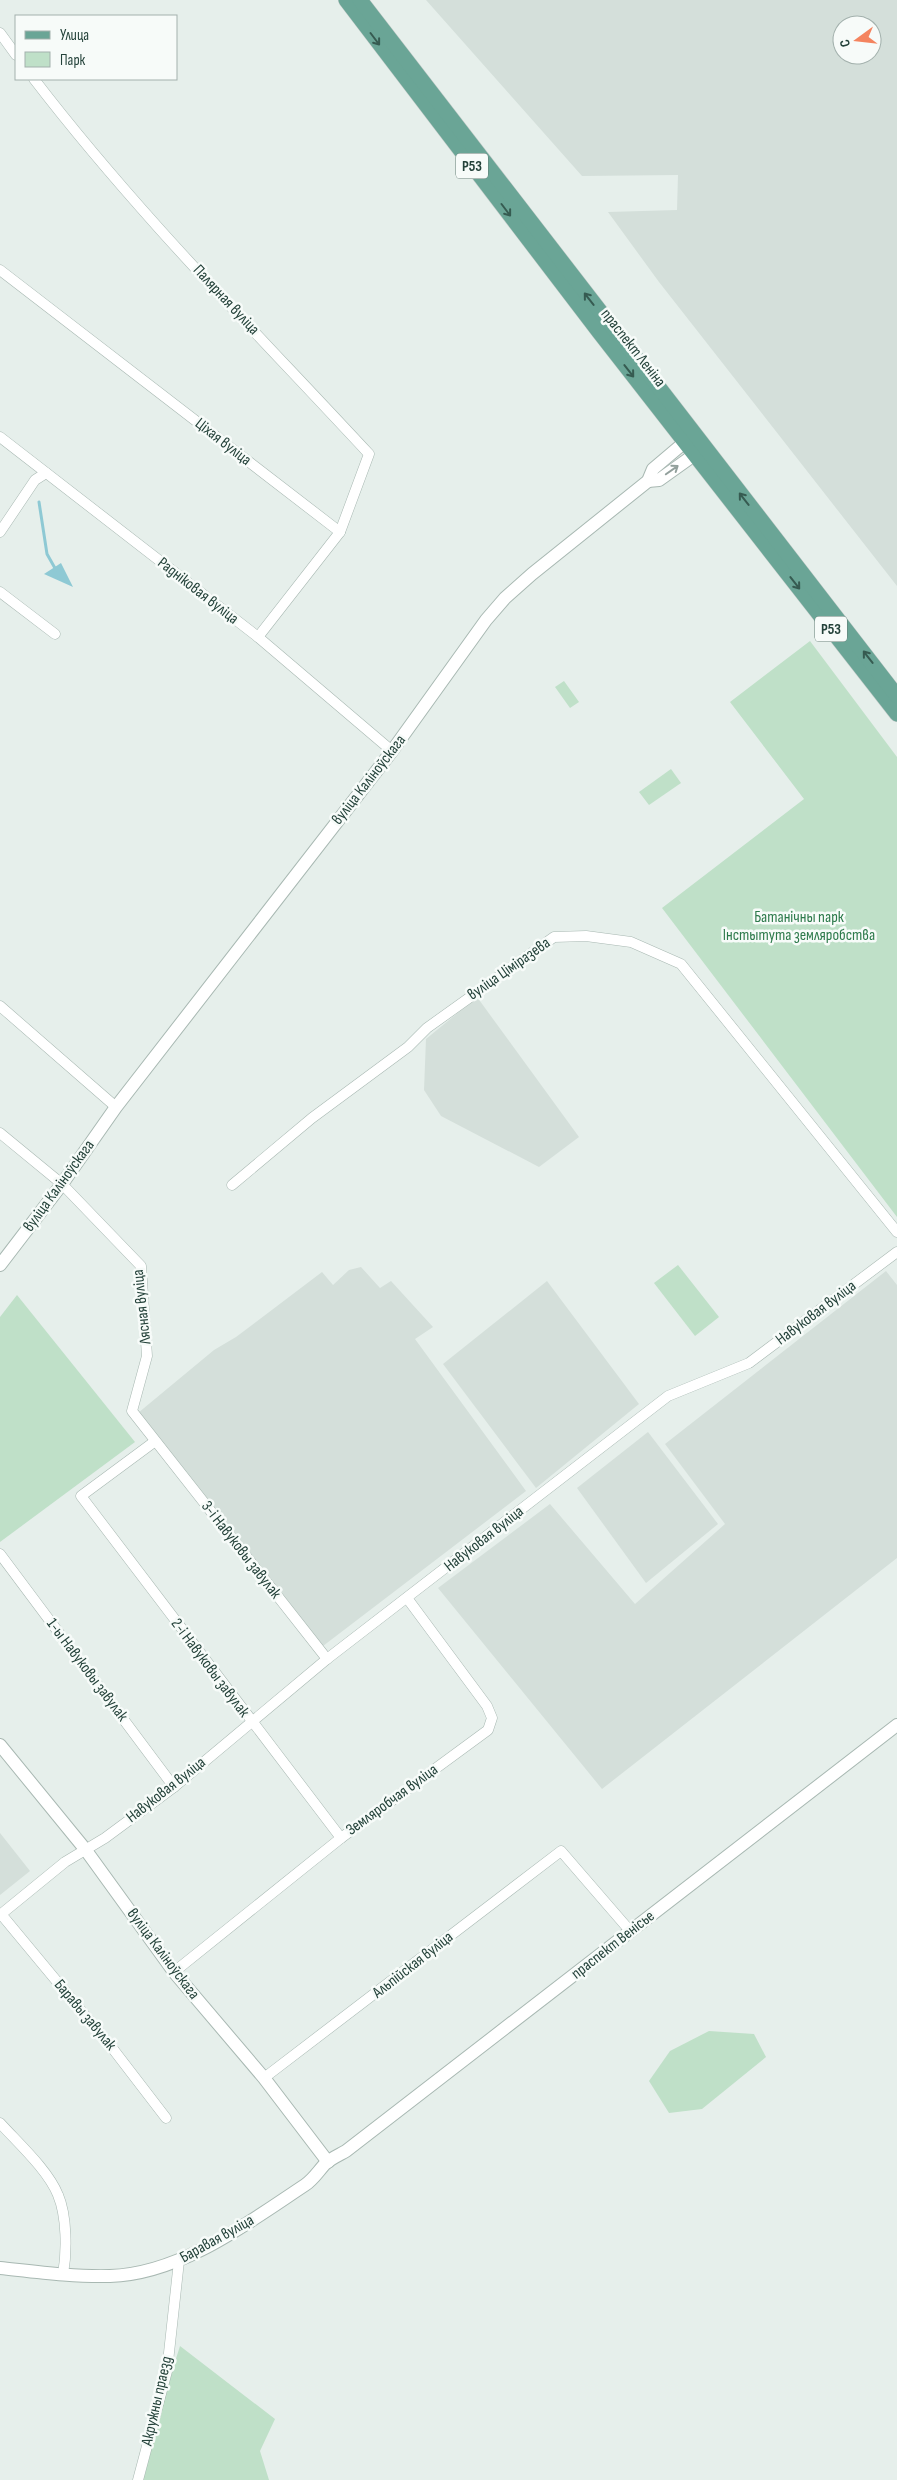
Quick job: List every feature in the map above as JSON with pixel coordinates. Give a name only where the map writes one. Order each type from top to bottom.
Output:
[{"type":"main road","name":"праспект Леніна","points":[[346,0],[689,438],[897,714]]},
{"type":"main road","name":"праспект Леніна","points":[[360,0],[689,438]]},
{"type":"main road","name":"праспект Леніна","points":[[699,451],[897,696]]},
{"type":"street","points":[[0,34],[15,54]]},
{"type":"street","name":"Палярная вуліца","points":[[35,80],[64,118],[137,203],[369,454],[340,532]]},
{"type":"street","name":"Ціхая вуліца","points":[[0,270],[340,532]]},
{"type":"street","name":"Радніковая вуліца","points":[[0,437],[258,637],[392,751]]},
{"type":"street","name":"вуліца Каліноўскага","points":[[0,1265],[62,1184],[116,1107],[392,751],[486,620],[505,598],[648,481],[653,469],[689,438]]},
{"type":"street","name":"вуліца Каліноўскага","points":[[648,481],[659,480],[699,451]]},
{"type":"street","points":[[0,532],[35,480],[46,473]]},
{"type":"street","points":[[258,637],[340,532]]},
{"type":"street","points":[[0,592],[55,634]]},
{"type":"street","name":"вуліца Ціміразева","points":[[232,1185],[312,1118],[408,1047],[427,1028],[554,936],[586,936],[631,942],[681,964],[897,1232]]},
{"type":"street","points":[[0,1006],[116,1107]]},
{"type":"street","name":"Лясная вуліца","points":[[0,1133],[62,1184],[141,1266],[148,1356],[132,1411],[154,1442]]},
{"type":"street","name":"Навуковая вуліца","points":[[0,1915],[65,1862],[106,1838],[174,1787],[327,1659],[668,1396],[749,1363],[897,1252]]},
{"type":"street","name":"2-і Навуковы завулак","points":[[154,1442],[80,1496],[341,1838]]},
{"type":"street","name":"3-і Навуковы завулак","points":[[154,1442],[327,1659]]},
{"type":"street","name":"1-ы Навуковы завулак","points":[[0,1554],[174,1787]]},
{"type":"street","name":"Земляробчая вуліца","points":[[174,1972],[341,1838],[488,1730],[492,1718],[487,1706],[407,1598]]},
{"type":"street","name":"праспект Венісье","points":[[328,2162],[353,2145],[631,1932],[897,1725]]},
{"type":"street","name":"вуліца Каліноўскага","points":[[0,1745],[85,1849],[174,1972],[264,2078],[328,2162]]},
{"type":"street","name":"Альпійская вуліца","points":[[264,2078],[561,1851],[631,1932]]},
{"type":"street","name":"Баравы завулак","points":[[0,1915],[113,2049],[166,2118]]},
{"type":"street","points":[[0,2123],[50,2180],[58,2196],[67,2250],[63,2274]]},
{"type":"street","name":"Баравая вуліца","points":[[0,2268],[112,2276],[179,2261],[253,2220],[310,2181],[328,2162]]},
{"type":"street","name":"Акружны праезд","points":[[138,2480],[167,2371],[179,2261]]},
{"type":"shaded area","points":[[426,0],[897,0],[897,586],[659,282],[608,212],[677,210],[678,175],[582,176]]},
{"type":"shaded area","points":[[477,997],[579,1137],[539,1167],[441,1116],[424,1090],[426,1039]]},
{"type":"shaded area","points":[[361,1267],[380,1288],[391,1281],[433,1327],[415,1339],[526,1491],[323,1646],[138,1413],[214,1350],[236,1337],[322,1272],[333,1285],[349,1270]]},
{"type":"shaded area","points":[[886,1271],[897,1285],[897,1558],[602,1789],[438,1588],[550,1504],[635,1604],[725,1524],[665,1444]]},
{"type":"shaded area","points":[[547,1281],[639,1404],[536,1488],[443,1364]]},
{"type":"shaded area","points":[[648,1432],[718,1524],[646,1583],[577,1488]]},
{"type":"shaded area","points":[[0,1833],[30,1871],[0,1895]]},
{"type":"green space","name":"Батанічны парк Інстытута земляробства","points":[[810,641],[897,757],[897,1217],[662,908],[804,799],[730,702]]},
{"type":"green space","points":[[564,681],[579,702],[570,708],[555,687]]},
{"type":"green space","points":[[671,769],[681,783],[649,805],[639,792]]},
{"type":"green space","points":[[678,1265],[719,1317],[695,1336],[654,1283]]},
{"type":"green space","points":[[17,1295],[135,1442],[0,1542],[0,1317]]},
{"type":"green space","points":[[709,2031],[754,2034],[766,2057],[702,2109],[669,2113],[649,2081],[670,2051]]},
{"type":"green space","points":[[180,2346],[275,2419],[260,2451],[269,2480],[138,2480]]},
{"type":"water","points":[[61,563],[73,587],[44,574]]},
{"type":"waterway","points":[[39,502],[47,554],[56,570]]}]
